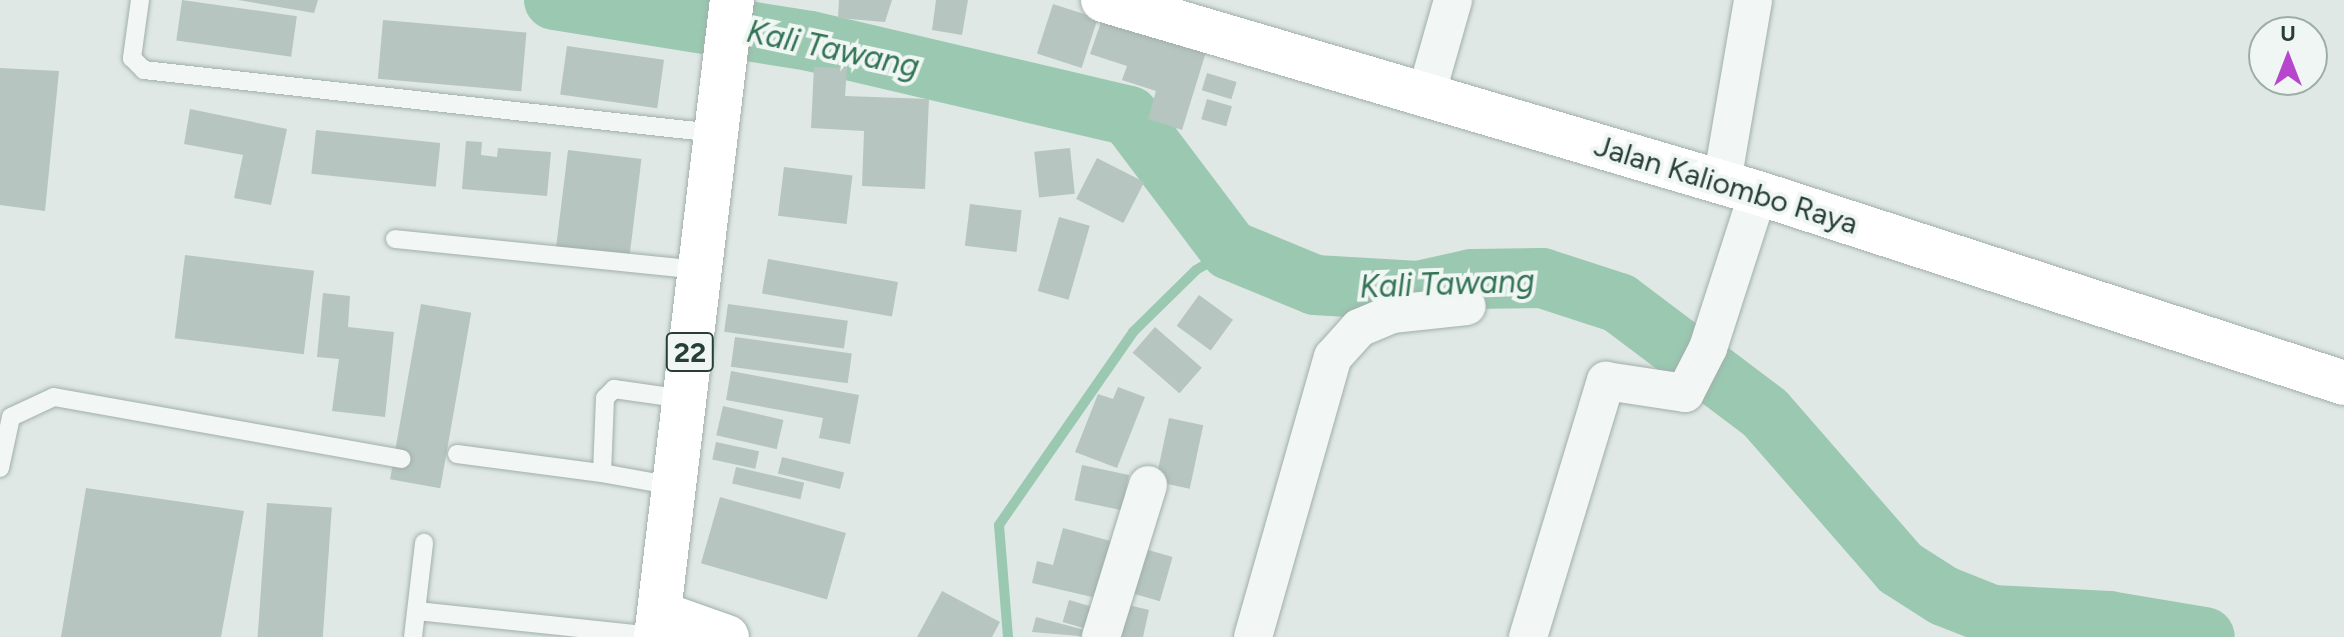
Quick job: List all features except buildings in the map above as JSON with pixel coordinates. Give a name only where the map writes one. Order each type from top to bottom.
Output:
[{"type":"main road","name":"Jalan Kaliombo Raya","points":[[1103,0],[1740,188],[2344,383]]},
{"type":"main road","name":"22","points":[[657,629],[731,6]]},
{"type":"main road","points":[[657,629],[727,637]]},
{"type":"street","points":[[1426,95],[1453,0]]},
{"type":"street","points":[[1528,637],[1606,381],[1685,393],[1708,348],[1740,188],[1753,0]]},
{"type":"street","points":[[1253,637],[1333,357],[1359,328],[1392,314],[1467,306]]},
{"type":"street","points":[[1101,637],[1148,485]]},
{"type":"lane","points":[[140,0],[132,58],[144,70],[715,133]]},
{"type":"lane","points":[[395,239],[700,270]]},
{"type":"lane","points":[[602,473],[608,391],[684,399]]},
{"type":"lane","points":[[0,468],[11,417],[54,397],[402,459]]},
{"type":"lane","points":[[457,454],[674,486]]},
{"type":"lane","points":[[413,637],[424,543]]},
{"type":"lane","points":[[417,611],[657,629]]},
{"type":"waterway","name":"Kali Tawang","points":[[554,0],[810,41],[1129,116],[1230,250],[1315,285],[1418,291],[1472,279],[1542,278],[1619,303],[1765,413],[1900,568],[1944,596],[1992,615],[2109,621],[2205,637]]},
{"type":"waterway","points":[[1008,637],[999,525],[1133,332],[1196,270],[1230,250]]}]
